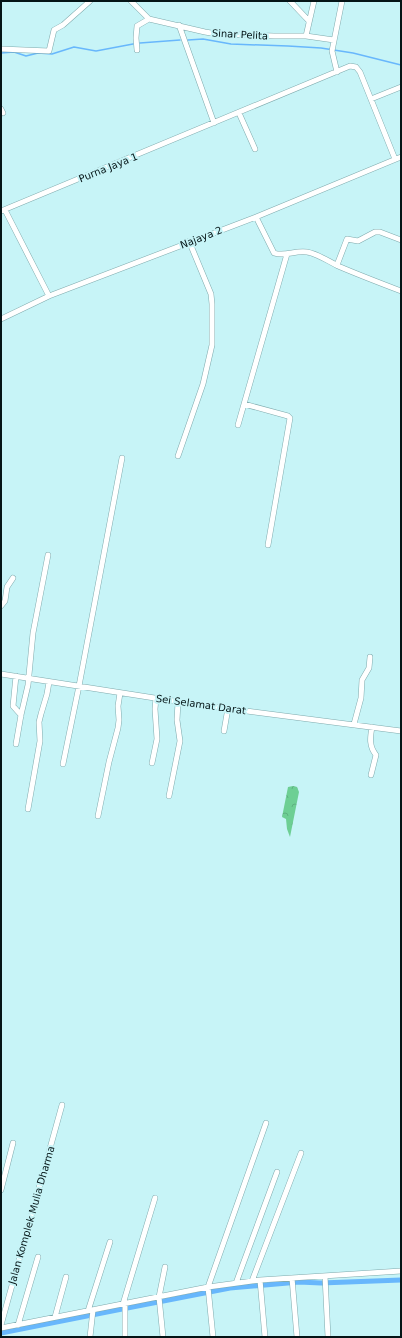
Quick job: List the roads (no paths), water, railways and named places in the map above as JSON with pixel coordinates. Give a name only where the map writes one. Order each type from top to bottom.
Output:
[{"type":"street","points":[[1,49],[49,51],[54,30],[90,1]]},
{"type":"street","points":[[131,1],[149,19],[137,26],[137,50]]},
{"type":"street","points":[[290,1],[310,21]]},
{"type":"street","points":[[306,36],[314,1]]},
{"type":"street","points":[[336,72],[332,51],[342,1]]},
{"type":"street","name":"Sinar Pelita","points":[[149,19],[217,34],[306,36],[334,41]]},
{"type":"street","points":[[179,26],[214,123]]},
{"type":"street","name":"Purna Jaya 1","points":[[3,211],[350,66],[356,67],[360,72],[371,99]]},
{"type":"street","points":[[395,159],[371,99],[401,87]]},
{"type":"street","points":[[239,113],[255,149]]},
{"type":"street","name":"Najaya 2","points":[[1,318],[49,296],[256,216],[401,157]]},
{"type":"street","points":[[3,211],[49,296]]},
{"type":"street","points":[[256,216],[271,250],[274,253],[287,254],[296,251],[314,254],[401,291]]},
{"type":"street","points":[[337,265],[347,239],[358,241],[376,232],[380,232],[401,240]]},
{"type":"street","points":[[178,456],[203,384],[212,344],[211,294],[189,242]]},
{"type":"street","points":[[238,425],[287,254]]},
{"type":"street","points":[[244,404],[288,416],[290,418],[268,545]]},
{"type":"street","points":[[63,764],[79,689],[122,458]]},
{"type":"street","points":[[16,744],[27,692],[31,641],[48,555]]},
{"type":"street","points":[[1,606],[5,601],[7,587],[14,578]]},
{"type":"street","points":[[354,724],[361,698],[362,680],[368,668],[370,657]]},
{"type":"street","name":"Sei Selamat Darat","points":[[1,674],[49,682],[79,689],[178,704],[228,711],[354,724],[371,729],[401,731]]},
{"type":"street","points":[[16,676],[13,706],[21,715]]},
{"type":"street","points":[[28,809],[40,741],[39,722],[49,682]]},
{"type":"street","points":[[98,816],[109,762],[118,728],[118,706],[120,695]]},
{"type":"street","points":[[152,763],[157,739],[155,709],[156,700]]},
{"type":"street","points":[[169,796],[180,741],[177,720],[178,704]]},
{"type":"street","points":[[224,731],[228,711]]},
{"type":"street","points":[[371,729],[370,737],[372,749],[376,755],[371,775]]},
{"type":"street","name":"Jalan Komplek Mulia Dharma","points":[[1,1325],[62,1105]]},
{"type":"street","points":[[213,1337],[209,1291],[266,1123]]},
{"type":"street","points":[[1,1190],[13,1143]]},
{"type":"street","points":[[252,1281],[301,1153]]},
{"type":"street","points":[[236,1283],[277,1172]]},
{"type":"street","points":[[125,1337],[124,1305],[155,1198]]},
{"type":"street","points":[[90,1337],[91,1313],[110,1242]]},
{"type":"street","points":[[18,1325],[38,1257]]},
{"type":"street","points":[[163,1337],[159,1298],[165,1267]]},
{"type":"street","points":[[1,1328],[55,1317],[91,1313],[159,1298],[209,1291],[236,1283],[252,1281],[260,1284],[292,1282],[401,1271]]},
{"type":"street","points":[[55,1317],[66,1277]]},
{"type":"street","points":[[325,1278],[328,1337]]},
{"type":"street","points":[[292,1282],[298,1337]]},
{"type":"street","points":[[260,1284],[265,1337]]},
{"type":"waterway","points":[[188,40],[203,39],[231,44],[321,48],[353,53],[401,65]]},
{"type":"waterway","points":[[140,43],[180,40]]},
{"type":"waterway","points":[[1,53],[14,52],[26,56],[38,53],[52,54],[74,47],[96,51],[133,44]]},
{"type":"waterway","points":[[1,1333],[230,1288],[299,1282],[321,1283],[401,1280]]}]
